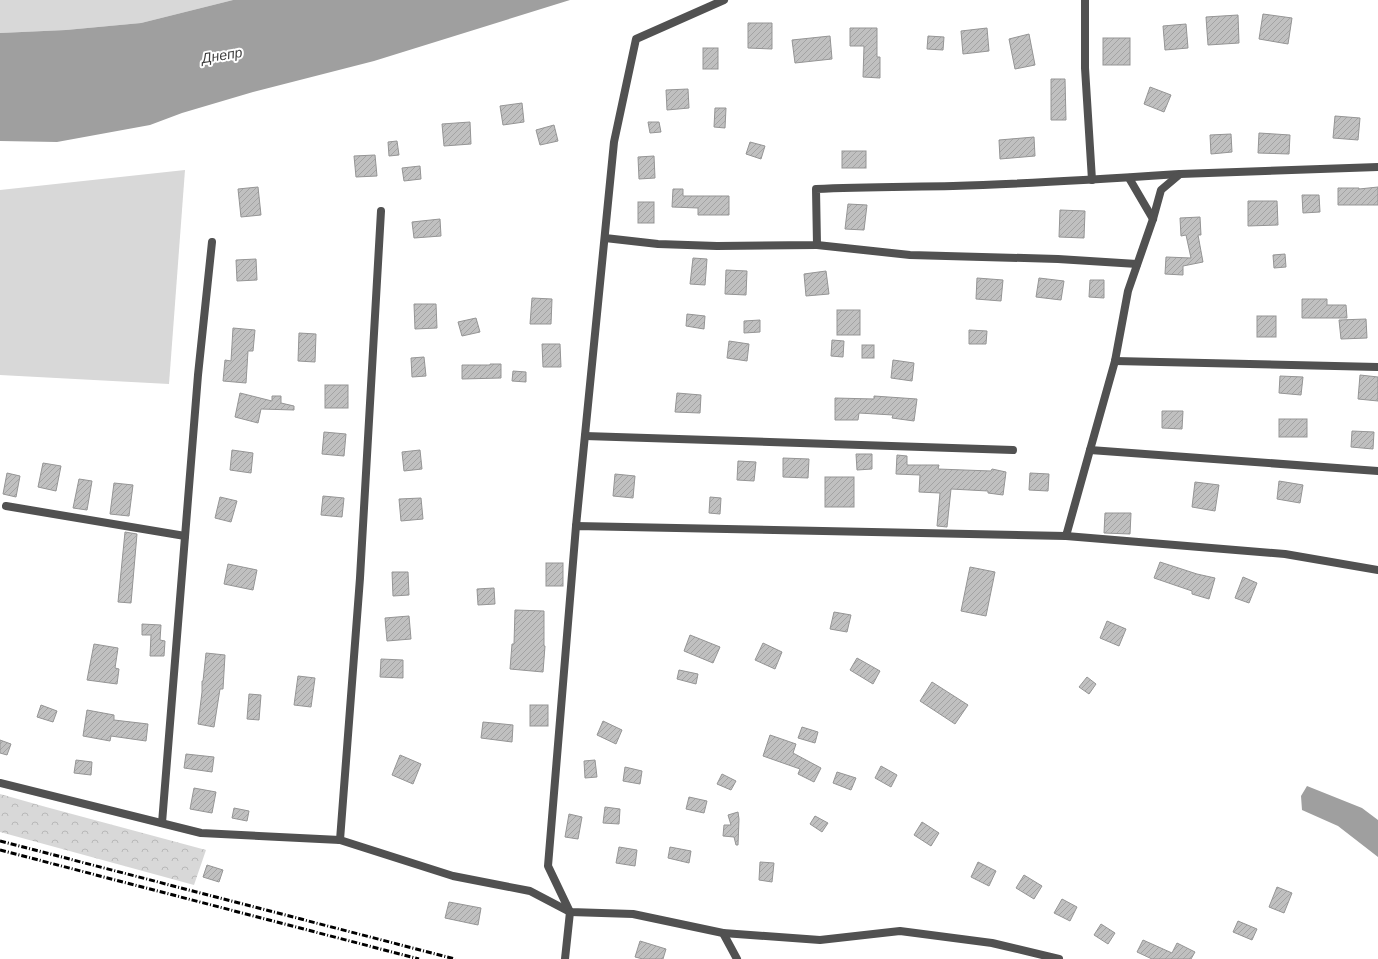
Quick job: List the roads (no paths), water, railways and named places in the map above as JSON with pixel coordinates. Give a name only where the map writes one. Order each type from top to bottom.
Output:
[{"type":"street","points":[[565,959],[570,912],[548,866],[576,526],[614,142],[636,39],[724,0]]},
{"type":"street","points":[[1085,0],[1085,68],[1092,180]]},
{"type":"street","points":[[817,245],[816,190],[856,187],[952,186],[1092,180],[1180,174],[1378,167]]},
{"type":"street","points":[[1066,536],[1115,361],[1128,291],[1161,190],[1180,174]]},
{"type":"street","points":[[1129,178],[1153,218]]},
{"type":"street","points":[[340,840],[360,578],[381,211]]},
{"type":"street","points":[[604,238],[658,244],[717,246],[817,245],[910,255],[1058,259],[1137,264]]},
{"type":"street","points":[[162,823],[198,375],[212,242]]},
{"type":"street","points":[[1115,361],[1378,367]]},
{"type":"street","points":[[585,436],[1013,450]]},
{"type":"street","points":[[1090,450],[1378,471]]},
{"type":"street","points":[[6,506],[185,536]]},
{"type":"street","points":[[576,526],[1066,536],[1285,554],[1378,570]]},
{"type":"street","points":[[0,783],[201,833],[340,840],[453,876],[530,891],[570,912],[634,914],[723,933],[820,940],[900,931],[992,942],[1059,959]]},
{"type":"street","points":[[723,933],[737,959]]},
{"type":"water","name":"Днепр","points":[[233,0],[570,0],[374,61],[253,92],[182,113],[150,125],[57,142],[0,141],[0,33],[66,30],[141,23]]},
{"type":"water","points":[[1307,786],[1362,808],[1378,820],[1378,857],[1338,826],[1302,810],[1301,796]]},
{"type":"railway","points":[[0,841],[455,959]]},
{"type":"railway","points":[[0,850],[419,959]]}]
